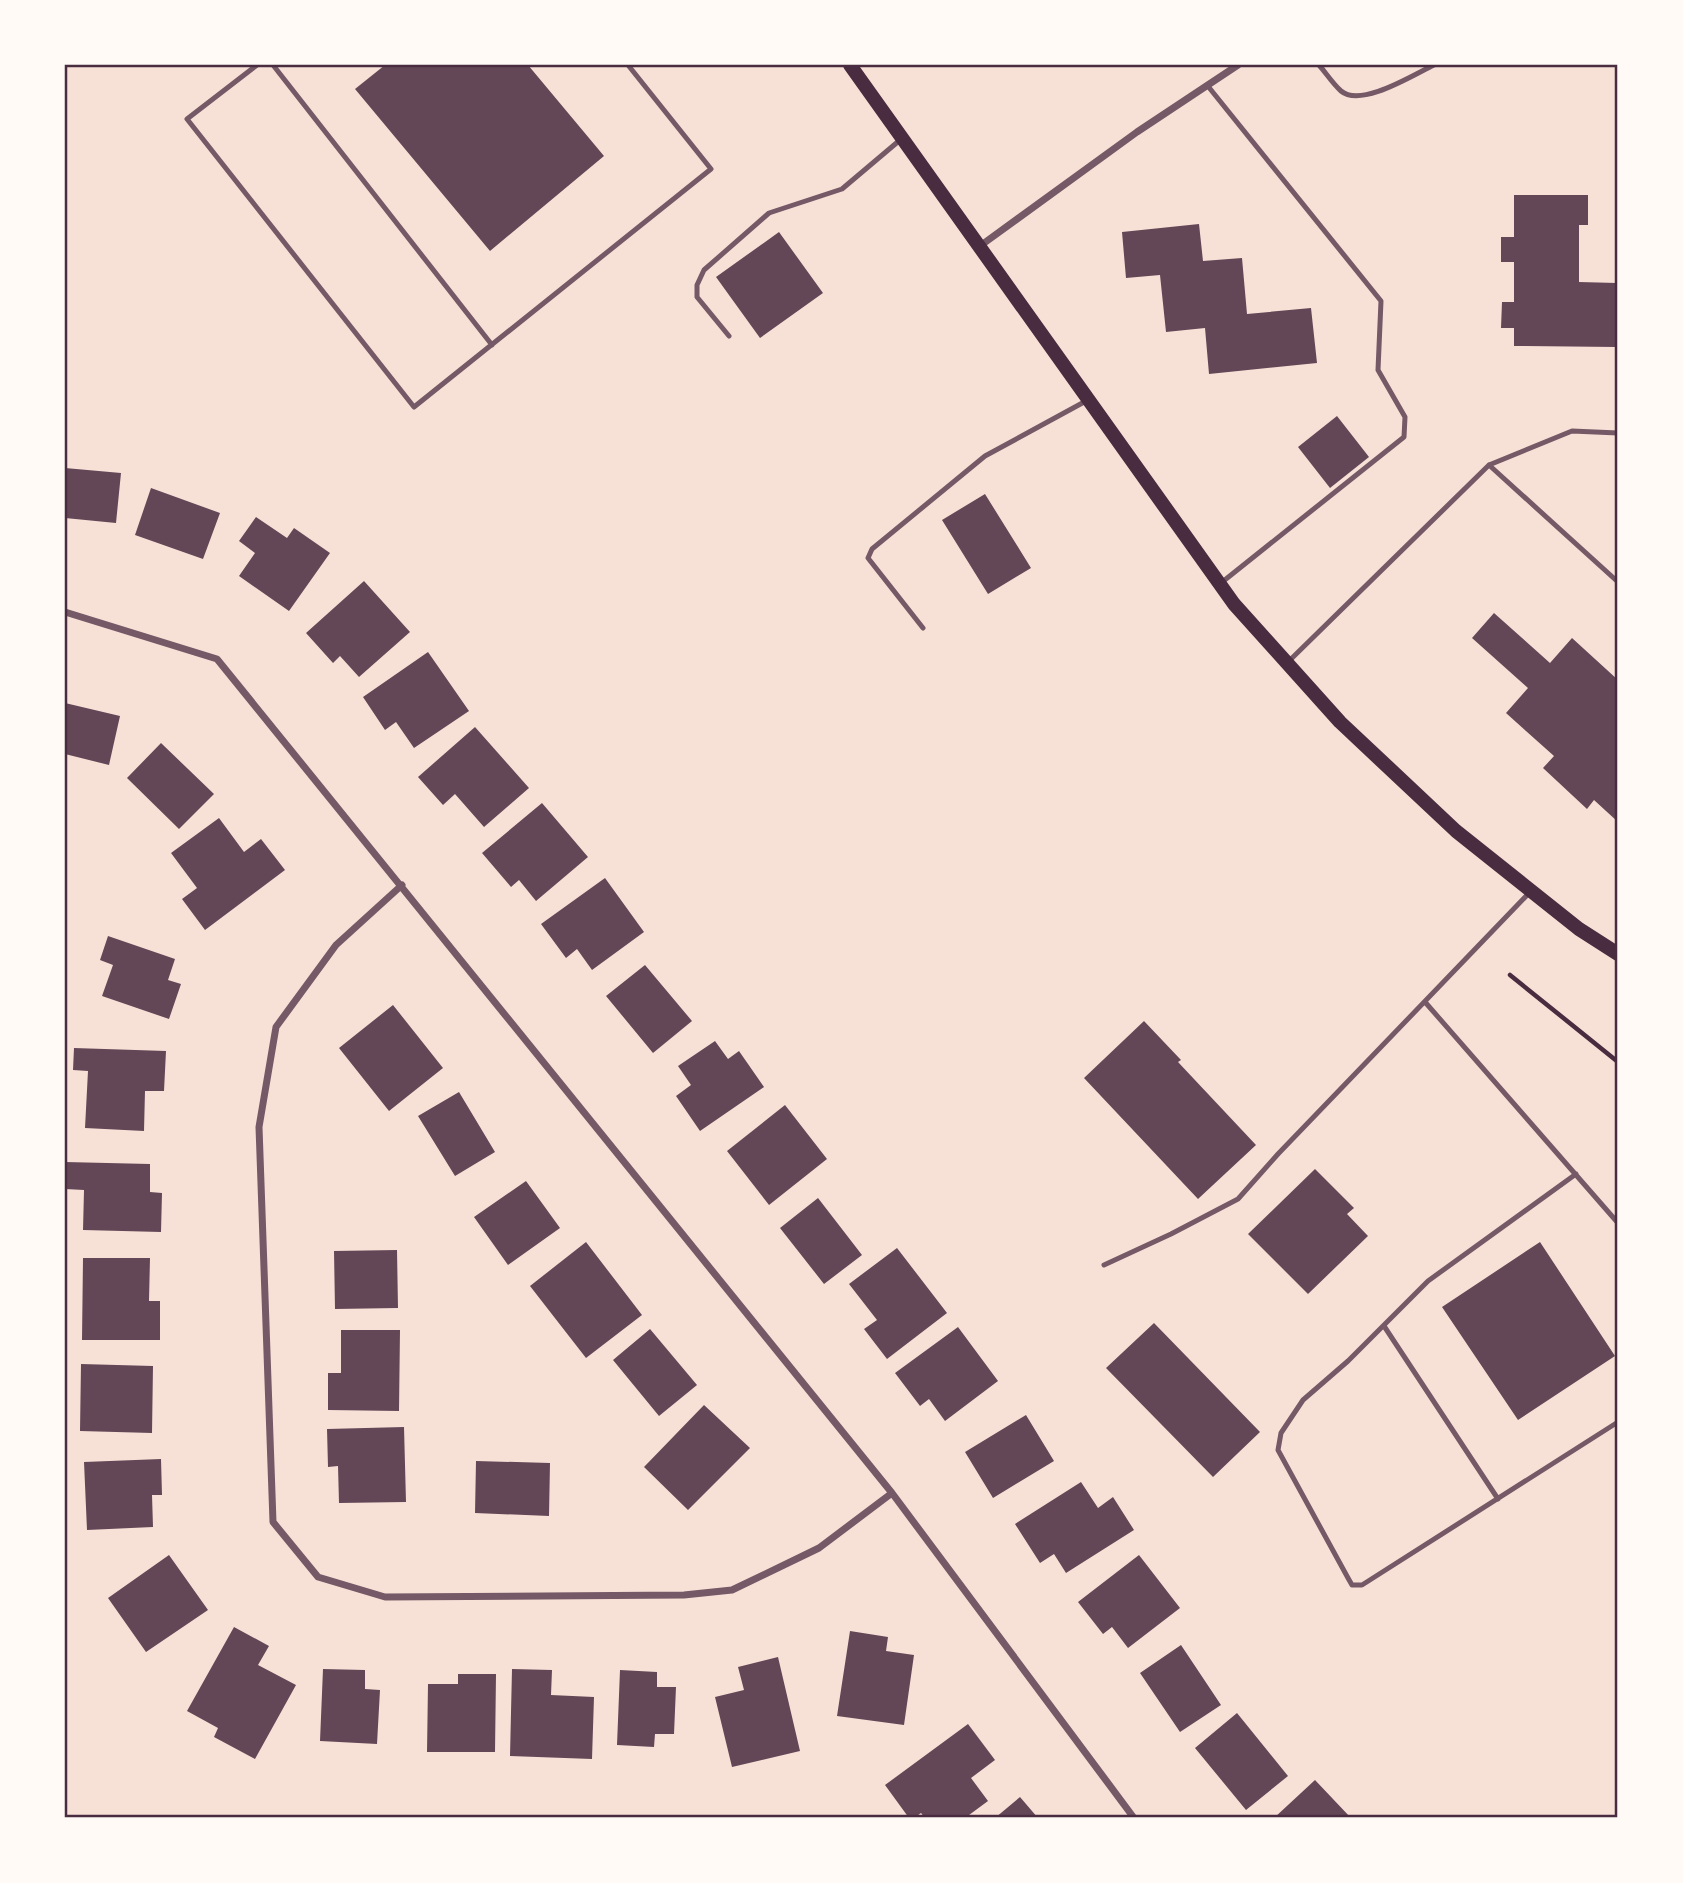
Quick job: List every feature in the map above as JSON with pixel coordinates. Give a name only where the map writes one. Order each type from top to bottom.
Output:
[{"type":"main road","points":[[850,65],[1234,604],[1340,722],[1446,822],[1579,929],[1618,954]]},
{"type":"street","points":[[980,246],[1233,66]]},
{"type":"street","points":[[65,612],[217,659],[892,1493],[1134,1818]]},
{"type":"street","points":[[402,885],[336,945],[276,1027],[259,1127],[273,1521],[318,1577],[385,1597],[684,1595],[732,1590],[820,1548],[892,1493]]},
{"type":"lane","points":[[257,65],[187,118],[414,407],[711,169],[628,65]]},
{"type":"lane","points":[[273,65],[492,345]]},
{"type":"lane","points":[[1320,65],[1342,92],[1354,96],[1369,95],[1434,65]]},
{"type":"lane","points":[[1207,85],[1381,301],[1378,370],[1405,417],[1405,437],[1220,584]]},
{"type":"lane","points":[[729,336],[697,297],[697,285],[704,270],[769,213],[842,189],[902,138]]},
{"type":"lane","points":[[923,628],[868,558],[872,549],[985,456],[1089,399]]},
{"type":"lane","points":[[1287,663],[1489,465],[1572,431],[1618,433]]},
{"type":"lane","points":[[1489,465],[1618,582]]},
{"type":"lane","points":[[1104,1265],[1238,1199],[1531,891]]},
{"type":"lane","points":[[1424,1002],[1618,1223]]},
{"type":"lane","points":[[1576,1174],[1428,1281],[1348,1361],[1303,1400],[1281,1433],[1278,1450],[1352,1585],[1362,1586],[1618,1422]]},
{"type":"lane","points":[[1384,1326],[1499,1499]]},
{"type":"path","points":[[1510,975],[1618,1062]]},
{"type":"building","points":[[385,65],[528,65],[604,156],[490,251],[355,89]]},
{"type":"building","points":[[1514,195],[1588,195],[1588,225],[1579,225],[1579,282],[1617,283],[1616,347],[1514,346],[1514,328],[1501,328],[1502,302],[1514,302],[1514,262],[1501,262],[1501,237],[1514,237]]},
{"type":"building","points":[[1199,224],[1203,261],[1242,258],[1247,314],[1311,308],[1317,363],[1209,374],[1205,328],[1166,332],[1160,275],[1126,278],[1122,232]]},
{"type":"building","points":[[779,232],[823,293],[760,338],[716,277]]},
{"type":"building","points":[[1337,416],[1369,457],[1330,488],[1298,447]]},
{"type":"building","points":[[65,468],[121,473],[116,523],[65,518]]},
{"type":"building","points":[[151,488],[220,513],[203,559],[135,535]]},
{"type":"building","points":[[985,494],[1031,568],[988,594],[942,520]]},
{"type":"building","points":[[256,517],[287,538],[294,528],[330,553],[289,611],[239,576],[255,553],[239,541]]},
{"type":"building","points":[[364,581],[410,632],[359,677],[340,656],[333,663],[306,633]]},
{"type":"building","points":[[1494,613],[1550,663],[1572,638],[1618,680],[1618,822],[1594,800],[1587,809],[1543,768],[1554,756],[1506,713],[1528,688],[1472,638]]},
{"type":"building","points":[[428,652],[469,711],[414,748],[396,722],[385,730],[363,697]]},
{"type":"building","points":[[65,703],[120,716],[109,765],[65,754]]},
{"type":"building","points":[[475,727],[529,788],[484,827],[455,794],[443,805],[418,777]]},
{"type":"building","points":[[161,743],[214,794],[179,829],[127,778]]},
{"type":"building","points":[[542,803],[588,857],[536,901],[519,880],[511,887],[482,853]]},
{"type":"building","points":[[219,818],[244,852],[261,839],[285,870],[205,930],[182,899],[197,888],[171,853]]},
{"type":"building","points":[[605,878],[644,932],[592,970],[577,949],[566,958],[541,924]]},
{"type":"building","points":[[108,936],[175,959],[168,980],[181,984],[169,1019],[102,996],[113,965],[100,960]]},
{"type":"building","points":[[645,965],[692,1021],[653,1053],[606,996]]},
{"type":"building","points":[[393,1005],[443,1068],[389,1111],[339,1048]]},
{"type":"building","points":[[1144,1021],[1181,1060],[1178,1062],[1256,1145],[1198,1199],[1084,1078]]},
{"type":"building","points":[[715,1041],[728,1059],[739,1051],[764,1087],[700,1131],[676,1096],[691,1085],[678,1066]]},
{"type":"building","points":[[74,1048],[166,1051],[164,1091],[145,1091],[144,1131],[85,1128],[88,1071],[73,1070]]},
{"type":"building","points":[[459,1092],[495,1152],[455,1176],[418,1116]]},
{"type":"building","points":[[785,1105],[827,1159],[769,1205],[727,1151]]},
{"type":"building","points":[[65,1162],[150,1164],[150,1192],[162,1193],[161,1232],[83,1230],[84,1190],[65,1189]]},
{"type":"building","points":[[1315,1169],[1354,1208],[1347,1214],[1368,1236],[1308,1294],[1248,1234]]},
{"type":"building","points":[[526,1181],[560,1228],[508,1265],[474,1217]]},
{"type":"building","points":[[818,1198],[862,1255],[824,1284],[780,1228]]},
{"type":"building","points":[[586,1242],[642,1315],[586,1358],[530,1286]]},
{"type":"building","points":[[1540,1242],[1615,1356],[1518,1420],[1442,1307]]},
{"type":"building","points":[[897,1248],[947,1313],[887,1359],[864,1329],[877,1320],[849,1284]]},
{"type":"building","points":[[397,1250],[398,1308],[335,1309],[334,1251]]},
{"type":"building","points":[[83,1258],[150,1258],[149,1301],[160,1301],[160,1340],[82,1340]]},
{"type":"building","points":[[1154,1323],[1260,1432],[1213,1477],[1106,1368]]},
{"type":"building","points":[[958,1327],[998,1381],[945,1421],[929,1399],[920,1406],[895,1373]]},
{"type":"building","points":[[650,1329],[697,1385],[659,1416],[613,1360]]},
{"type":"building","points":[[341,1330],[400,1330],[399,1411],[328,1410],[328,1373],[341,1373]]},
{"type":"building","points":[[81,1364],[153,1366],[152,1433],[80,1431]]},
{"type":"building","points":[[704,1405],[750,1448],[688,1510],[644,1467]]},
{"type":"building","points":[[1026,1415],[1054,1461],[993,1498],[965,1452]]},
{"type":"building","points":[[404,1427],[406,1502],[339,1503],[338,1466],[328,1467],[327,1429]]},
{"type":"building","points":[[161,1459],[162,1495],[152,1495],[153,1527],[87,1530],[84,1462]]},
{"type":"building","points":[[476,1461],[550,1463],[549,1516],[475,1513]]},
{"type":"building","points":[[1081,1482],[1098,1508],[1113,1497],[1134,1530],[1066,1573],[1054,1554],[1040,1563],[1015,1524]]},
{"type":"building","points":[[169,1555],[208,1610],[146,1652],[108,1598]]},
{"type":"building","points":[[1139,1555],[1180,1608],[1128,1648],[1112,1627],[1103,1634],[1078,1602]]},
{"type":"building","points":[[234,1627],[269,1646],[258,1665],[296,1685],[255,1759],[214,1737],[218,1728],[187,1711]]},
{"type":"building","points":[[850,1631],[888,1637],[886,1651],[914,1655],[904,1725],[837,1716]]},
{"type":"building","points":[[1181,1645],[1221,1705],[1180,1732],[1140,1673]]},
{"type":"building","points":[[778,1657],[800,1751],[732,1767],[715,1697],[744,1690],[738,1667]]},
{"type":"building","points":[[323,1669],[365,1670],[365,1689],[380,1690],[377,1744],[320,1741]]},
{"type":"building","points":[[512,1669],[552,1670],[551,1695],[594,1697],[592,1759],[510,1756]]},
{"type":"building","points":[[620,1670],[657,1672],[657,1687],[676,1687],[674,1734],[655,1734],[654,1747],[617,1745]]},
{"type":"building","points":[[458,1674],[496,1674],[495,1752],[427,1752],[428,1684],[458,1684]]},
{"type":"building","points":[[1237,1713],[1288,1776],[1246,1810],[1195,1748]]},
{"type":"building","points":[[968,1724],[995,1760],[971,1778],[988,1801],[965,1818],[925,1818],[921,1813],[909,1818],[885,1785]]},
{"type":"building","points":[[1315,1780],[1351,1818],[1274,1818]]},
{"type":"building","points":[[1020,1797],[1038,1818],[995,1818]]}]
